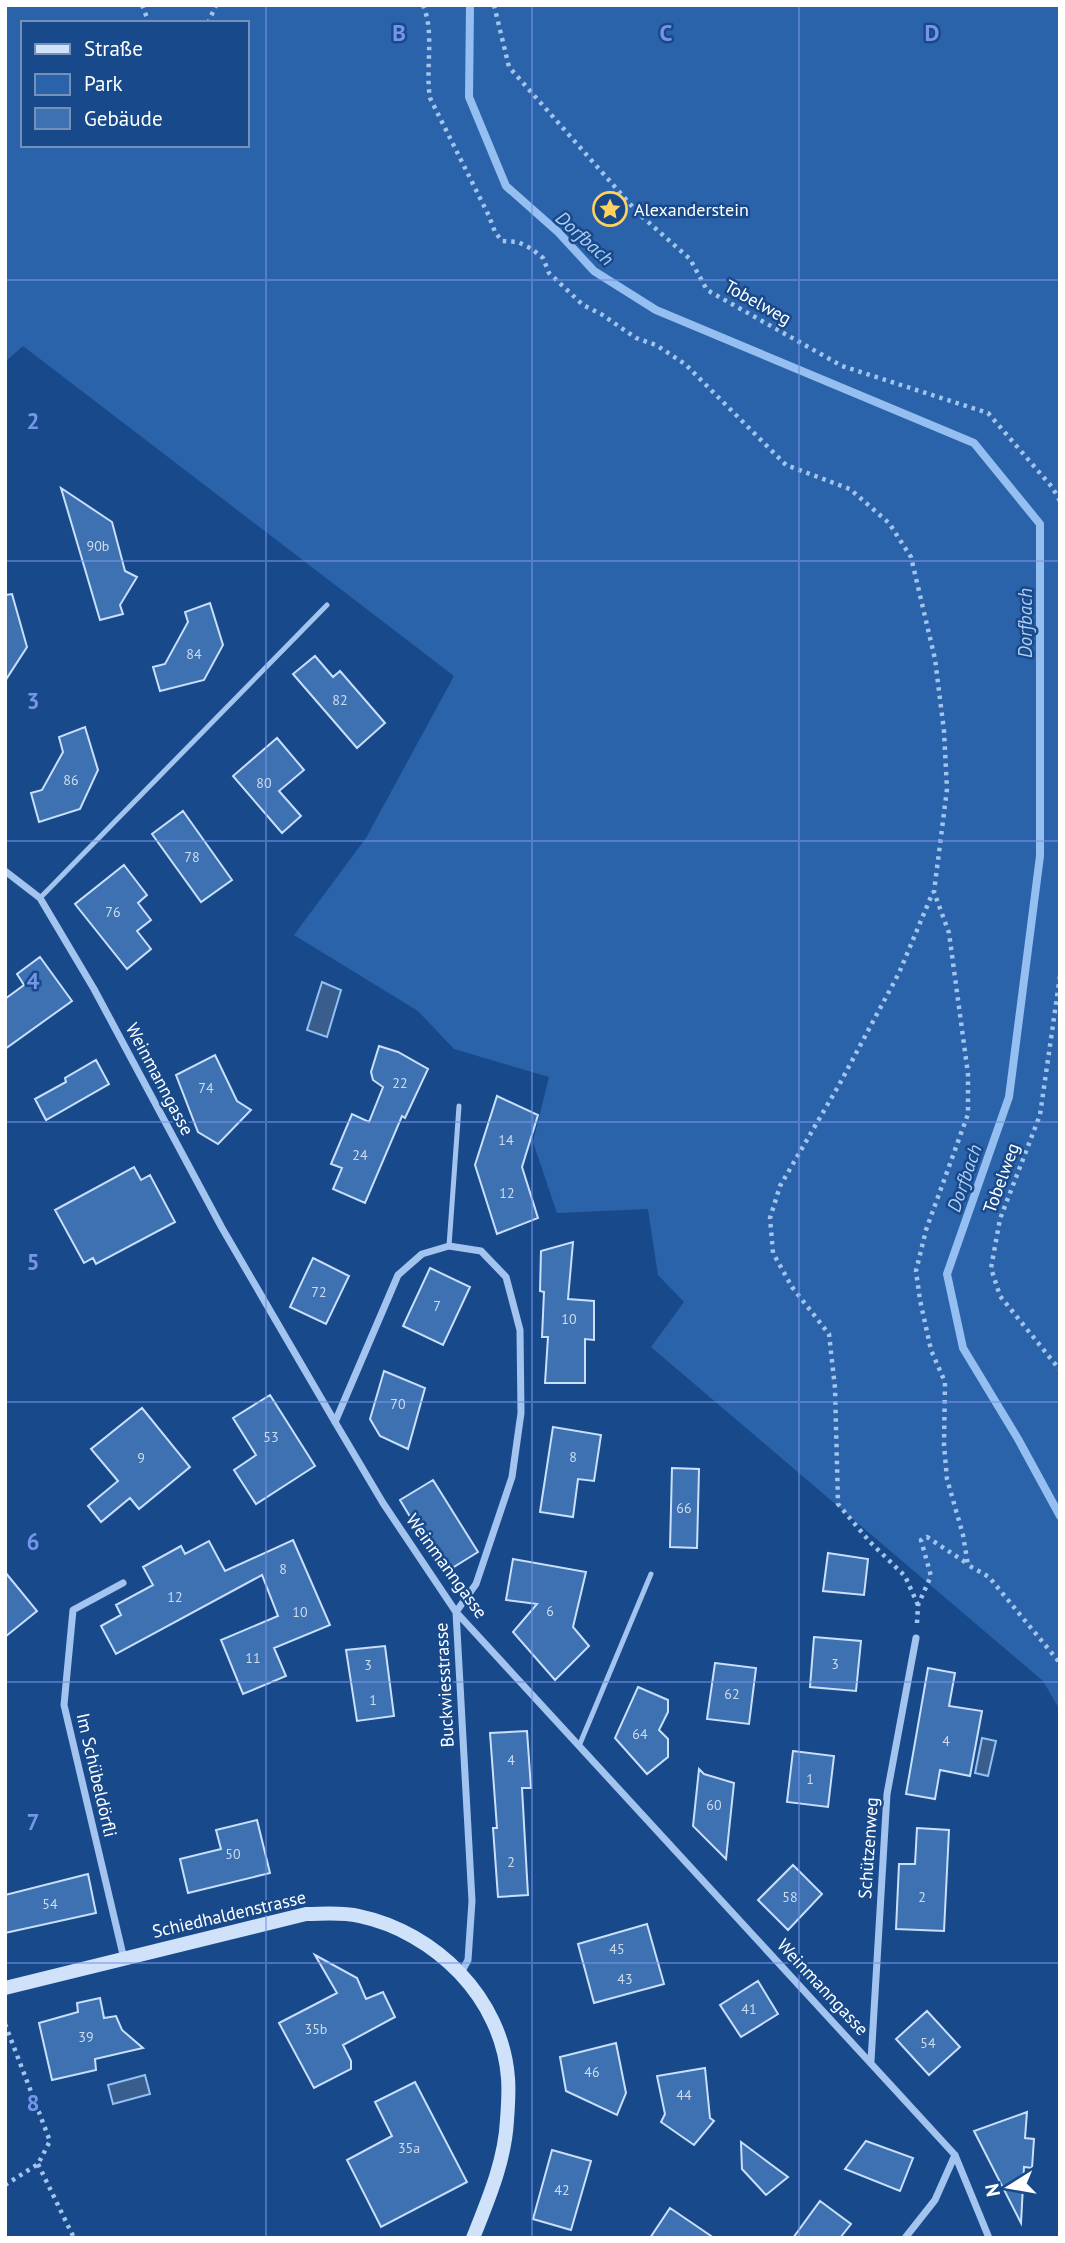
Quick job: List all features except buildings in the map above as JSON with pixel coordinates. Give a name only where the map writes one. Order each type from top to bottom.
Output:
[{"type":"main road","name":"Schiedhaldenstrasse","points":[[5,1988],[306,1914],[357,1915],[401,1931],[440,1954],[461,1973],[484,2004],[497,2034],[508,2077],[504,2145],[491,2192],[473,2238]]},
{"type":"street","name":"Weinmanngasse","points":[[5,871],[40,898],[93,989],[222,1228],[335,1422],[383,1503],[456,1612],[955,2155],[989,2238]]},
{"type":"street","points":[[335,1422],[398,1275],[422,1254],[449,1245]]},
{"type":"street","name":"Buckwiesstrasse","points":[[449,1245],[481,1251],[506,1277],[520,1330],[521,1413],[512,1476],[476,1584],[456,1612],[472,1901],[468,1960],[461,1973]]},
{"type":"street","name":"Im Schübeldörfli","points":[[122,1583],[73,1611],[64,1705],[124,1959]]},
{"type":"street","name":"Schützenweg","points":[[871,2061],[887,1794],[916,1638]]},
{"type":"street","points":[[905,2238],[935,2200],[955,2155]]},
{"type":"lane","points":[[40,898],[327,605]]},
{"type":"lane","points":[[449,1245],[458,1106]]},
{"type":"lane","points":[[579,1746],[650,1574]]},
{"type":"path","points":[[209,21],[216,5]]},
{"type":"path","points":[[423,5],[428,17],[427,84],[430,98],[495,232],[502,241],[518,242],[532,248],[543,258],[549,273],[583,305],[685,364],[786,465],[850,489],[889,523],[911,557],[935,659],[944,731],[947,789],[934,891],[899,973],[839,1085],[780,1186],[770,1218],[773,1253],[792,1287],[829,1334],[835,1388],[838,1504],[870,1542],[905,1576],[918,1605],[931,1576],[921,1540],[927,1537],[989,1577],[1060,1663]]},
{"type":"path","name":"Tobelweg","points":[[494,5],[509,67],[638,213],[690,259],[707,290],[842,366],[988,413],[1052,487],[1060,501]]},
{"type":"path","points":[[934,891],[949,933],[968,1074],[968,1114],[926,1230],[916,1271],[931,1350],[945,1382],[944,1445],[947,1479],[968,1564]]},
{"type":"path","name":"Tobelweg","points":[[1060,976],[1040,1115],[1000,1219],[991,1269],[1000,1296],[1060,1370]]},
{"type":"path","points":[[5,2024],[50,2141],[38,2164],[5,2185]]},
{"type":"path","points":[[38,2164],[74,2238]]},
{"type":"green space","points":[[5,5],[1060,5],[1060,1710],[1043,1681],[651,1347],[684,1302],[658,1275],[648,1209],[557,1213],[533,1142],[549,1077],[454,1049],[418,1011],[294,935],[366,838],[454,676],[23,346],[5,362]]},
{"type":"shaded area","points":[[322,982],[341,990],[327,1037],[307,1030]]},
{"type":"shaded area","points":[[982,1738],[996,1741],[988,1776],[975,1773]]},
{"type":"shaded area","points":[[145,2075],[150,2094],[113,2104],[108,2085]]},
{"type":"waterway","name":"Dorfbach","points":[[470,5],[469,97],[506,186],[558,232],[594,271],[656,310],[974,443],[1040,524],[1040,856],[1009,1097],[947,1274],[963,1348],[1018,1439],[1060,1516]]},
{"type":"place","name":"Alexanderstein","points":[[610,209]]}]
